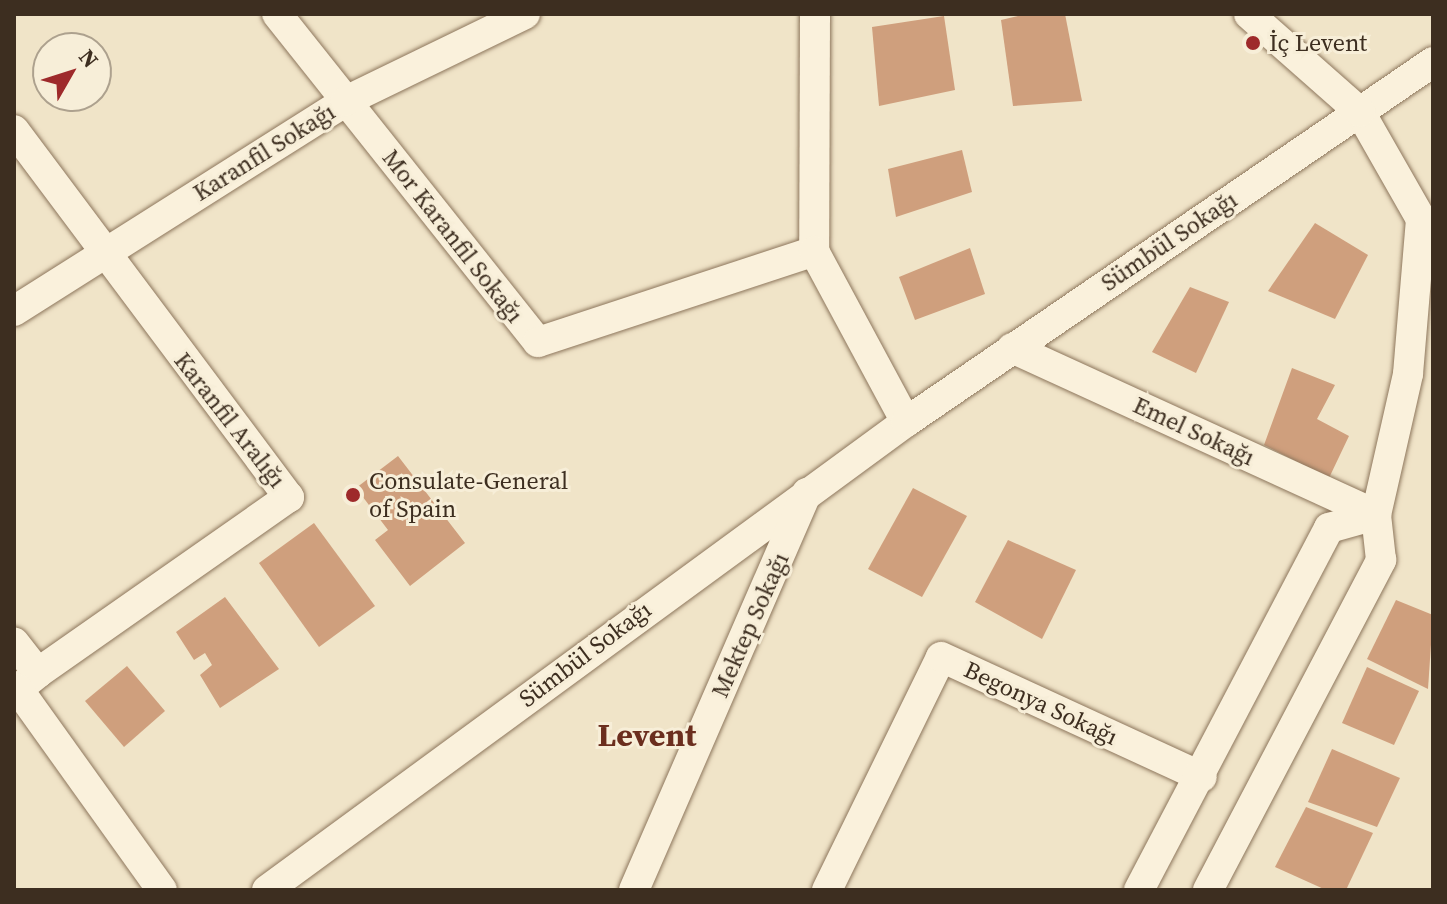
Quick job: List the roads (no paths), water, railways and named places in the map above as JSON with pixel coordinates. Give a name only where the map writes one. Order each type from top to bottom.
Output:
[{"type":"street","name":"Mor Karanfil Sokağı","points":[[277,14],[538,342],[814,251]]},
{"type":"street","name":"Karanfil Sokağı","points":[[14,311],[100,253],[346,101],[525,14]]},
{"type":"street","points":[[815,14],[814,251],[906,422]]},
{"type":"street","points":[[1208,890],[1381,560],[1376,515],[1421,376],[1421,219],[1360,112],[1249,14]]},
{"type":"street","name":"Sümbül Sokağı","points":[[267,890],[808,491],[1012,348],[1433,62]]},
{"type":"street","points":[[14,130],[100,253]]},
{"type":"street","name":"Karanfil Aralığı","points":[[26,694],[289,497],[100,253]]},
{"type":"street","name":"Emel Sokağı","points":[[1012,348],[1376,515]]},
{"type":"street","name":"Mektep Sokağı","points":[[634,890],[808,491]]},
{"type":"street","points":[[1139,890],[1202,777],[1329,528],[1376,515]]},
{"type":"street","points":[[14,642],[26,694],[162,890]]},
{"type":"street","name":"Begonya Sokağı","points":[[827,890],[941,657],[1202,777]]},
{"type":"place","name":"İç Levent","points":[[1253,43]]},
{"type":"place","name":"Consulate-General of Spain","points":[[353,495]]},
{"type":"district","name":"Levent","points":[[647,735]]}]
